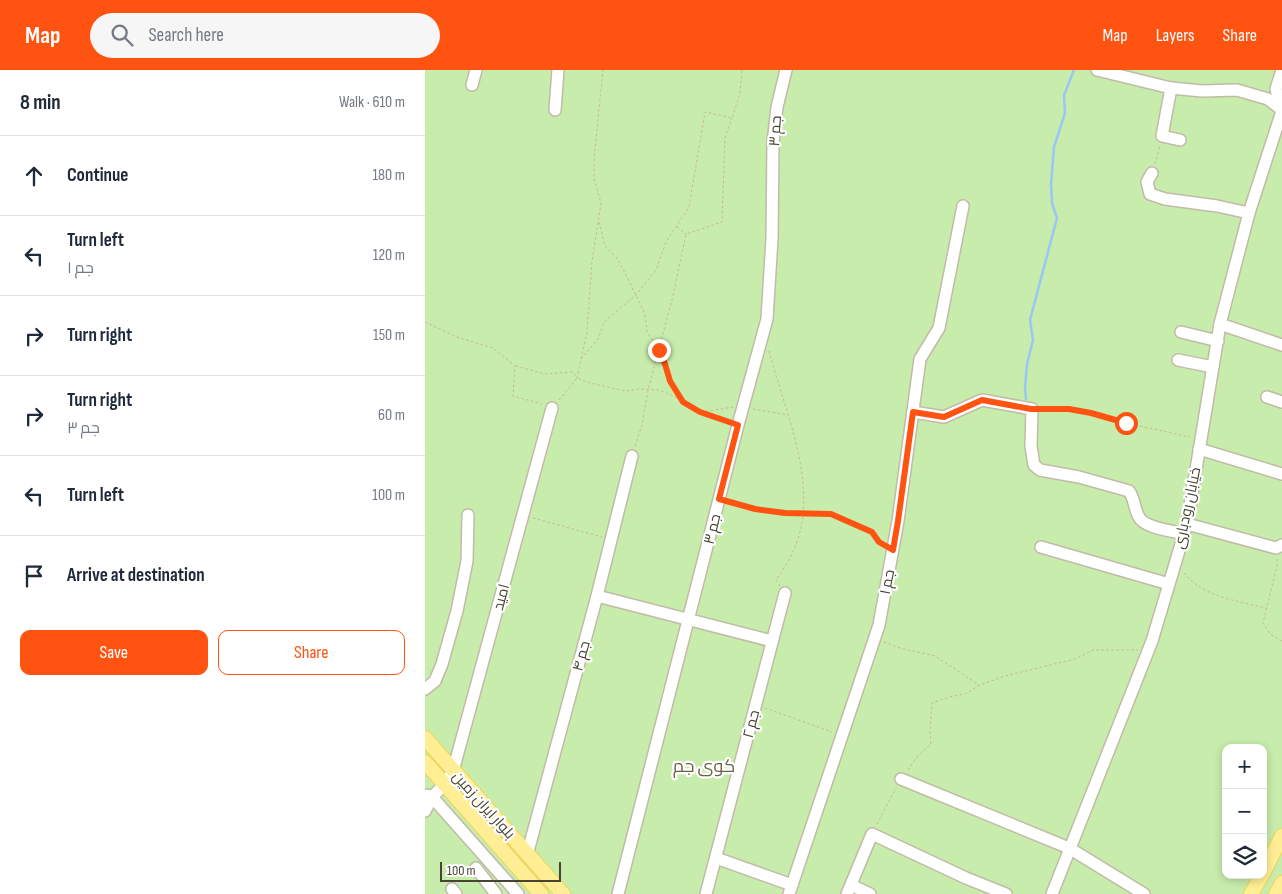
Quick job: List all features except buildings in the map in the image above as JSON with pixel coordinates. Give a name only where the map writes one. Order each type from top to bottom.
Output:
[{"type":"main road","name":"بلوار ایران زمین","points":[[425,738],[563,894]]},
{"type":"main road","name":"بلوار ایران زمین","points":[[425,762],[541,894]]},
{"type":"main road","points":[[1267,866],[1282,836]]},
{"type":"main road","points":[[1251,894],[1260,879]]},
{"type":"main road","points":[[1276,894],[1282,882]]},
{"type":"street","points":[[472,85],[476,70]]},
{"type":"street","points":[[555,110],[558,70]]},
{"type":"street","name":"جم ۳","points":[[618,894],[767,319],[772,239],[773,144],[777,107],[786,70]]},
{"type":"street","points":[[1097,70],[1171,88],[1203,91],[1237,90],[1268,99],[1282,110]]},
{"type":"street","name":"خیابان رودباری","points":[[1052,894],[1149,650],[1185,529],[1220,324],[1249,213],[1282,110],[1276,89],[1282,70]]},
{"type":"street","points":[[1171,88],[1162,136],[1180,140]]},
{"type":"street","points":[[1152,172],[1147,182],[1150,194],[1165,199],[1217,206],[1249,213]]},
{"type":"street","name":"جم ۱","points":[[791,889],[879,625],[898,521],[920,359],[939,328],[963,206]]},
{"type":"street","points":[[1220,324],[1282,345]]},
{"type":"street","points":[[1181,332],[1217,341]]},
{"type":"street","points":[[1177,360],[1213,367]]},
{"type":"street","points":[[1267,397],[1282,402]]},
{"type":"street","points":[[913,412],[944,417],[982,400],[1031,409],[1031,446],[1034,465],[1040,470],[1079,477],[1129,491],[1134,498],[1139,517],[1145,524],[1185,529],[1279,547]]},
{"type":"street","name":"امید","points":[[425,811],[429,796],[445,784],[453,771],[553,408]]},
{"type":"street","points":[[1200,444],[1282,474]]},
{"type":"street","name":"جم ۴","points":[[527,855],[597,596],[632,456]]},
{"type":"street","points":[[425,689],[435,681],[442,664],[457,611],[467,561],[468,515]]},
{"type":"street","points":[[1041,547],[1169,584]]},
{"type":"street","name":"جم ۲","points":[[706,894],[785,594]]},
{"type":"street","points":[[597,596],[772,641]]},
{"type":"street","points":[[901,780],[1069,848],[1144,894]]},
{"type":"street","points":[[429,796],[518,894]]},
{"type":"street","points":[[870,894],[849,890],[872,834],[966,878],[1006,894]]},
{"type":"street","points":[[716,858],[791,889]]},
{"type":"street","points":[[475,868],[496,894]]},
{"type":"path","points":[[515,366],[513,396],[553,408],[577,378],[587,332],[592,261],[601,203],[594,179],[594,159],[603,70]]},
{"type":"path","points":[[686,234],[722,222],[725,138],[740,94],[742,70]]},
{"type":"path","points":[[581,360],[598,339],[604,322],[636,294],[656,270],[666,242],[689,207],[705,112],[732,118]]},
{"type":"path","points":[[1152,172],[1162,136]]},
{"type":"path","points":[[598,220],[605,246],[617,258],[636,294],[645,314],[647,330],[659,350],[670,381],[683,402]]},
{"type":"path","points":[[677,226],[686,234]]},
{"type":"path","points":[[632,456],[642,425],[648,390],[672,300],[686,234]]},
{"type":"path","points":[[425,322],[457,337],[493,348],[515,366],[545,374],[573,372],[577,378],[590,383],[625,391],[659,390],[700,412],[738,425]]},
{"type":"path","points":[[764,331],[799,453],[803,479],[803,512],[798,538],[789,561],[777,580],[785,594]]},
{"type":"path","points":[[1031,409],[1069,409],[1091,413],[1200,444]]},
{"type":"path","points":[[719,499],[755,509],[785,513],[831,514],[872,532],[879,542],[893,550]]},
{"type":"path","points":[[523,515],[611,540]]},
{"type":"path","points":[[1279,547],[1277,566],[1263,624],[1270,634],[1282,641]]},
{"type":"path","points":[[1175,562],[1189,579],[1217,596],[1266,608]]},
{"type":"path","points":[[874,639],[900,648],[935,656],[980,685]]},
{"type":"path","points":[[872,834],[901,780],[916,758],[931,744],[930,732],[933,703],[949,696],[965,694],[980,685],[1005,676],[1075,659],[1093,650],[1149,650]]},
{"type":"path","points":[[756,705],[842,735]]},
{"type":"green space","points":[[425,70],[1282,70],[1282,894],[425,894]]},
{"type":"waterway","points":[[1026,399],[1027,364],[1033,340],[1030,320],[1057,218],[1052,203],[1051,185],[1054,147],[1065,113],[1064,95],[1074,70]]},
{"type":"district","name":"کوی جم","points":[[704,766]]},
{"type":"route","points":[[659,350],[670,381],[683,402],[700,412],[738,425],[719,499],[755,509],[785,513],[831,514],[872,532],[879,542],[893,550],[913,412],[944,417],[982,400],[1031,409],[1069,409],[1126,423]]}]
